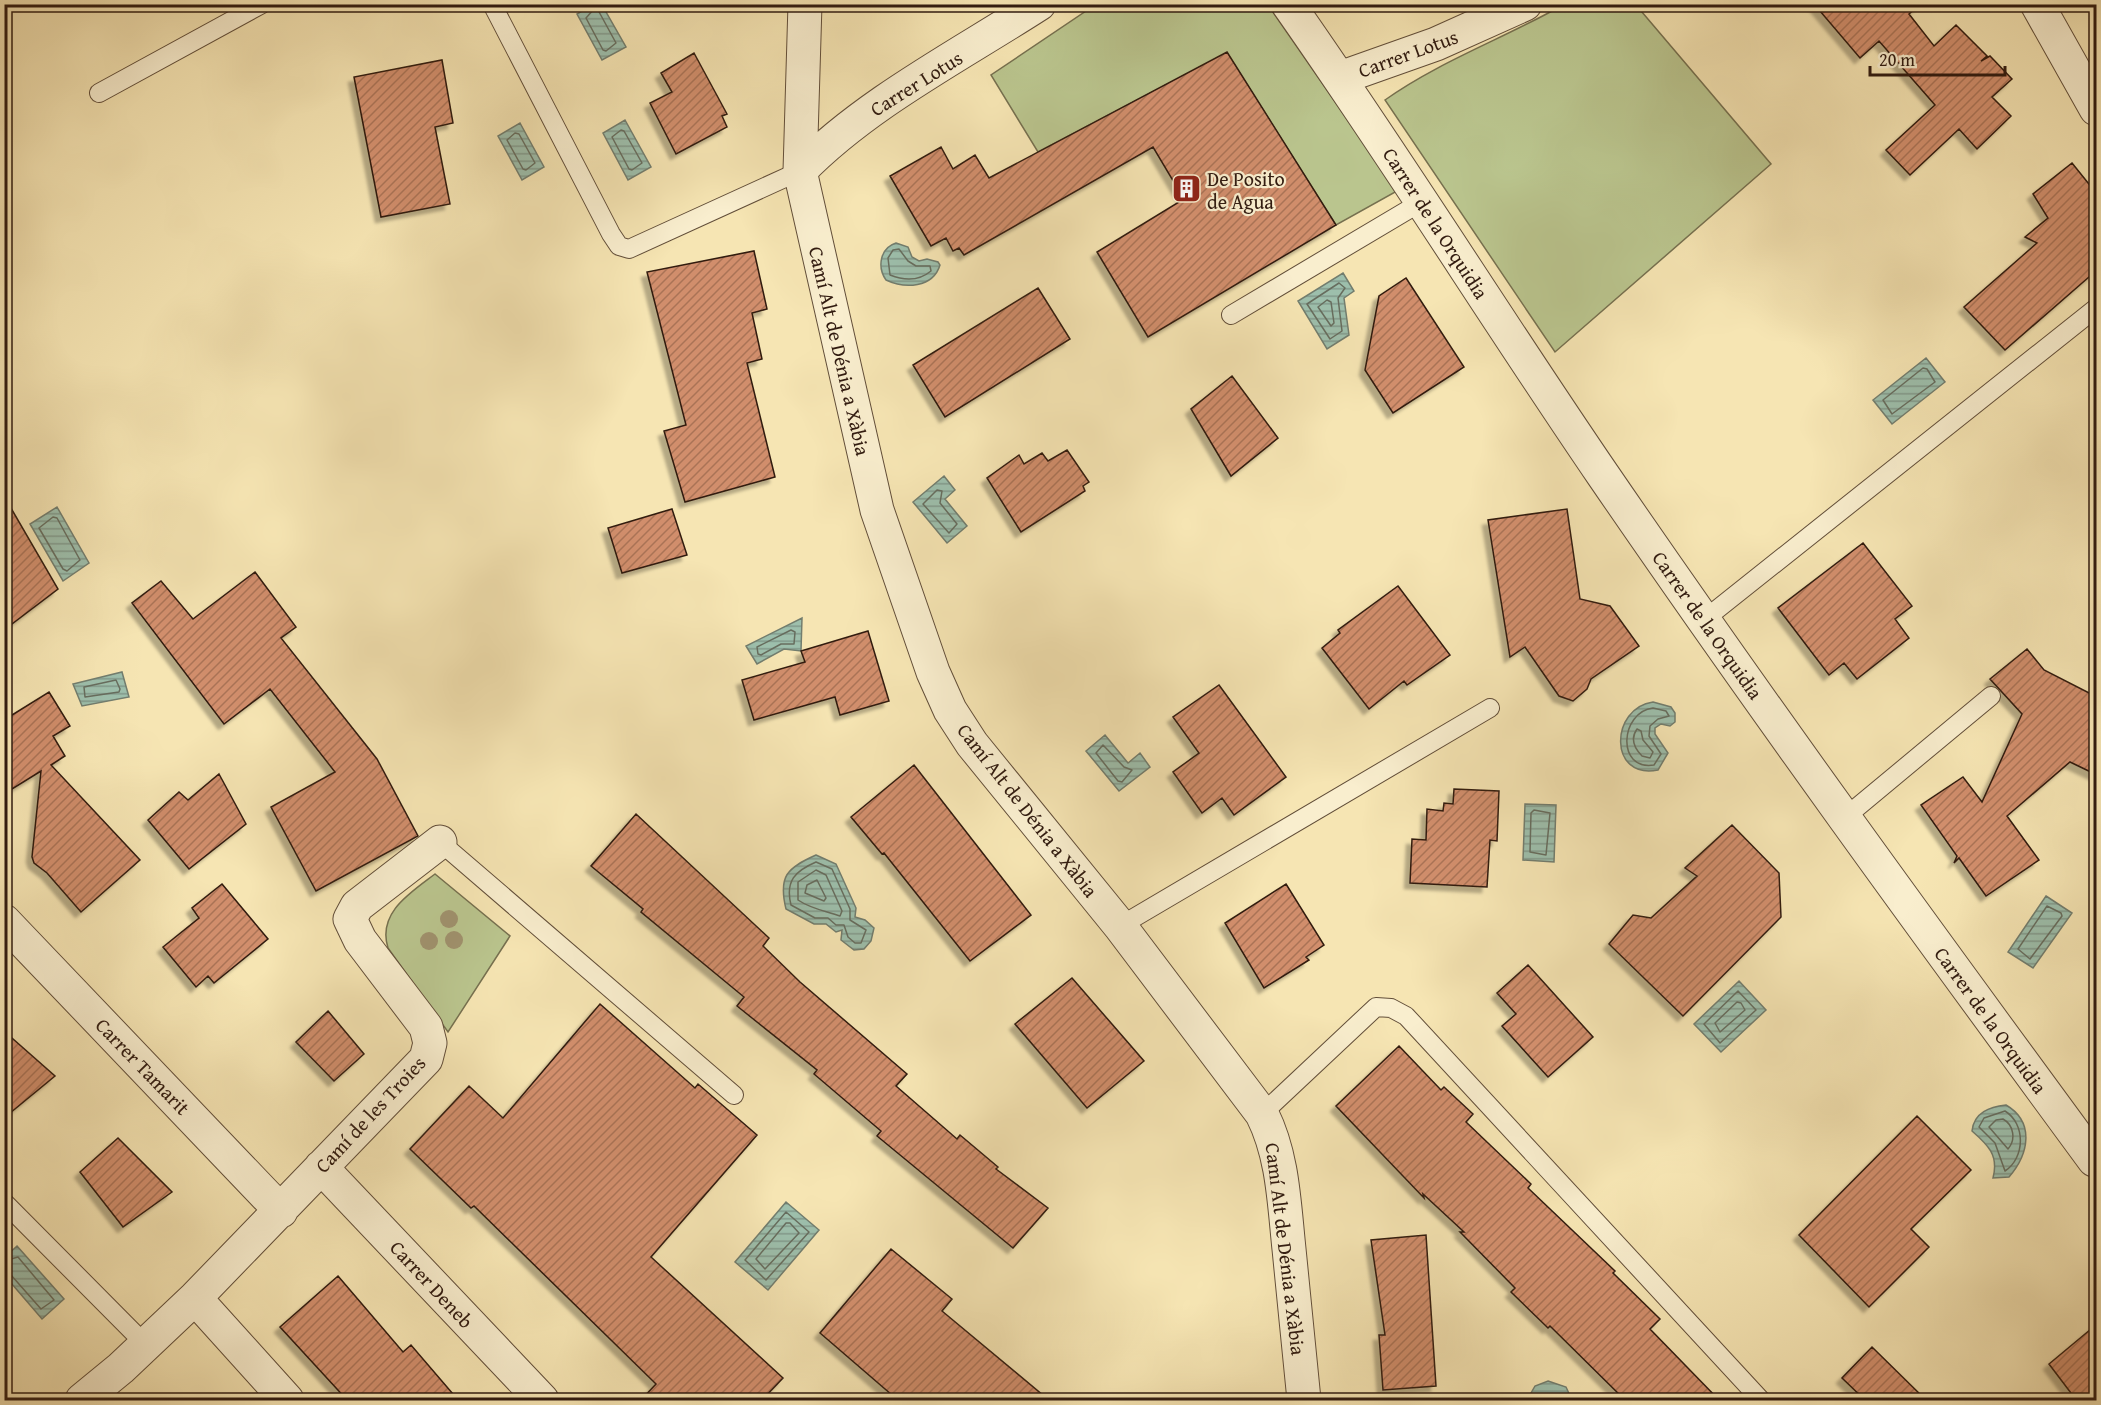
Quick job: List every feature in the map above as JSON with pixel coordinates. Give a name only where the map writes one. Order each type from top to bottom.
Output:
[{"type":"street","name":"Camí Alt de Dénia a Xàbia","points":[[805,4],[800,171],[869,478],[933,672],[950,710],[972,744],[1120,926],[1262,1114],[1278,1152],[1304,1401]]},
{"type":"street","name":"Carrer Lotus","points":[[800,171],[823,148],[855,122],[1040,4]]},
{"type":"street","name":"Carrer Lotus","points":[[1288,4],[1340,78],[1436,44],[1525,4]]},
{"type":"street","points":[[2037,4],[2097,109]]},
{"type":"street","name":"Carrer de la Orquidia","points":[[1340,78],[1540,382],[1843,819],[2096,1161]]},
{"type":"street","name":"Camí de les Troies","points":[[82,1401],[121,1368],[195,1298],[281,1212],[321,1167],[426,1059],[430,1043],[426,1027],[360,940],[350,919],[357,906],[440,842]]},
{"type":"street","name":"Carrer Tamarit","points":[[4,921],[281,1212]]},
{"type":"street","name":"Carrer Deneb","points":[[321,1167],[542,1401]]},
{"type":"street","points":[[195,1298],[287,1401]]},
{"type":"lane","points":[[99,93],[261,4]]},
{"type":"lane","points":[[492,4],[619,246],[629,249],[800,171]]},
{"type":"lane","points":[[1231,315],[1423,201]]},
{"type":"lane","points":[[1705,619],[2097,308]]},
{"type":"lane","points":[[1843,819],[1991,696]]},
{"type":"lane","points":[[1120,926],[1490,708]]},
{"type":"lane","points":[[440,842],[734,1095]]},
{"type":"lane","points":[[1262,1114],[1376,1007],[1391,1008],[1406,1016],[1761,1401]]},
{"type":"lane","points":[[4,1202],[145,1344]]},
{"type":"green space","points":[[1095,5],[1268,5],[1397,191],[1336,225],[1227,53],[1038,152],[991,75]]},
{"type":"green space","points":[[1563,5],[1636,5],[1771,164],[1555,352],[1385,100],[1428,73]]},
{"type":"green space","points":[[435,874],[510,936],[448,1032],[388,948],[386,936],[387,924],[398,905]]},
{"type":"water","points":[[592,5],[602,5],[626,47],[602,60],[577,14]]},
{"type":"water","points":[[625,120],[651,167],[628,180],[603,133]]},
{"type":"water","points":[[520,123],[544,167],[522,180],[498,136]]},
{"type":"water","points":[[896,243],[908,247],[912,257],[919,261],[927,259],[938,262],[940,265],[936,273],[925,282],[918,284],[901,285],[886,280],[881,264],[883,253]]},
{"type":"water","points":[[1343,273],[1354,291],[1344,298],[1349,335],[1327,349],[1298,301]]},
{"type":"water","points":[[1926,358],[1945,382],[1892,424],[1873,400]]},
{"type":"water","points":[[944,476],[955,490],[945,499],[967,526],[947,543],[913,502]]},
{"type":"water","points":[[57,507],[89,563],[63,581],[30,524]]},
{"type":"water","points":[[802,618],[801,651],[784,649],[757,664],[746,646]]},
{"type":"water","points":[[122,672],[129,697],[82,706],[73,684]]},
{"type":"water","points":[[1653,702],[1671,707],[1675,713],[1675,722],[1670,726],[1661,724],[1655,728],[1655,734],[1668,753],[1658,770],[1642,770],[1630,764],[1623,754],[1621,742],[1623,729],[1629,717],[1639,707]]},
{"type":"water","points":[[1105,735],[1128,763],[1140,753],[1150,767],[1119,791],[1086,751]]},
{"type":"water","points":[[1525,804],[1556,805],[1554,862],[1523,860]]},
{"type":"water","points":[[816,855],[836,864],[856,908],[855,917],[865,920],[874,928],[871,941],[864,949],[854,950],[841,940],[842,930],[836,932],[826,924],[814,924],[786,909],[783,888],[787,874],[798,864]]},
{"type":"water","points":[[2046,896],[2072,913],[2033,968],[2008,952]]},
{"type":"water","points":[[1739,981],[1766,1010],[1721,1052],[1694,1024]]},
{"type":"water","points":[[2006,1105],[2022,1120],[2026,1139],[2021,1158],[2009,1177],[1993,1178],[1994,1163],[1991,1151],[1972,1131],[1973,1125],[1979,1115],[1994,1107]]},
{"type":"water","points":[[786,1202],[819,1230],[768,1290],[735,1262]]},
{"type":"water","points":[[17,1246],[64,1299],[42,1319],[5,1276],[5,1257]]},
{"type":"water","points":[[1548,1381],[1566,1387],[1572,1400],[1527,1400],[1535,1386]]},
{"type":"building","points":[[1814,4],[1920,4],[1909,14],[1934,46],[1956,25],[1987,56],[1981,61],[1990,56],[2012,79],[1992,97],[2011,116],[1977,149],[1959,129],[1910,175],[1886,150],[1935,105],[1879,41],[1860,58]]},
{"type":"building","name":"De Posito de Agua","points":[[1227,52],[1336,225],[1148,337],[1097,252],[1184,199],[1153,147],[964,255],[959,248],[953,251],[946,238],[931,246],[890,176],[941,147],[953,169],[975,155],[989,178]]},
{"type":"building","points":[[694,53],[727,114],[722,116],[727,127],[676,154],[650,103],[672,92],[661,73]]},
{"type":"building","points":[[442,60],[453,123],[435,127],[450,204],[381,217],[354,77]]},
{"type":"building","points":[[2072,163],[2097,194],[2097,270],[2005,350],[1964,307],[2037,243],[2025,237],[2048,218],[2033,194]]},
{"type":"building","points":[[754,251],[767,309],[752,313],[762,359],[747,363],[775,477],[685,502],[664,431],[686,425],[647,272]]},
{"type":"building","points":[[1406,278],[1464,367],[1393,413],[1365,370],[1379,296]]},
{"type":"building","points":[[1038,288],[1070,339],[945,417],[913,365]]},
{"type":"building","points":[[1232,376],[1278,438],[1231,476],[1191,409]]},
{"type":"building","points":[[1067,450],[1089,482],[1083,486],[1085,491],[1021,532],[987,478],[1019,455],[1024,464],[1042,453],[1048,461]]},
{"type":"building","points":[[4,496],[58,589],[4,630]]},
{"type":"building","points":[[672,509],[687,555],[622,573],[608,528]]},
{"type":"building","points":[[1567,509],[1580,599],[1610,606],[1639,646],[1591,679],[1587,689],[1573,701],[1559,696],[1525,647],[1510,657],[1488,520]]},
{"type":"building","points":[[1863,543],[1912,606],[1895,619],[1909,638],[1857,679],[1844,663],[1829,675],[1778,608]]},
{"type":"building","points":[[255,572],[296,627],[281,638],[377,759],[418,836],[316,891],[271,807],[335,772],[270,689],[224,724],[132,603],[161,581],[193,619]]},
{"type":"building","points":[[1398,586],[1450,655],[1407,685],[1404,681],[1369,709],[1322,648],[1340,633],[1338,630]]},
{"type":"building","points":[[868,631],[889,701],[840,715],[835,697],[754,720],[742,680],[805,662],[801,651]]},
{"type":"building","points":[[2027,649],[2044,670],[2097,697],[2097,775],[2070,762],[2007,816],[2039,860],[1986,896],[1959,858],[1954,863],[1957,856],[1921,805],[1963,777],[1982,802],[2022,714],[1990,679]]},
{"type":"building","points":[[1219,685],[1286,777],[1234,815],[1222,798],[1202,813],[1173,772],[1199,753],[1173,717]]},
{"type":"building","points":[[49,692],[70,726],[53,736],[65,756],[51,765],[140,860],[81,912],[47,873],[34,863],[32,857],[41,771],[4,794],[4,720]]},
{"type":"building","points":[[914,765],[1031,915],[970,961],[884,853],[882,854],[851,817]]},
{"type":"building","points":[[219,774],[246,824],[189,869],[148,820],[179,792],[188,800]]},
{"type":"building","points":[[1454,789],[1499,791],[1497,841],[1490,840],[1487,887],[1410,883],[1412,839],[1426,840],[1427,809],[1443,811],[1444,803],[1453,804]]},
{"type":"building","points":[[636,814],[769,938],[763,946],[800,982],[907,1074],[896,1086],[957,1139],[960,1135],[998,1167],[996,1169],[1048,1208],[1013,1248],[877,1136],[881,1131],[814,1074],[817,1070],[737,1006],[744,997],[641,912],[643,909],[591,866]]},
{"type":"building","points":[[1732,825],[1779,873],[1781,917],[1683,1016],[1609,944],[1633,915],[1651,918],[1697,876],[1685,868]]},
{"type":"building","points":[[222,884],[268,939],[214,983],[208,976],[196,987],[163,947],[199,918],[192,908]]},
{"type":"building","points":[[1286,884],[1324,945],[1306,957],[1309,960],[1264,988],[1225,923]]},
{"type":"building","points":[[1528,965],[1593,1037],[1548,1077],[1502,1026],[1516,1014],[1497,993]]},
{"type":"building","points":[[1072,978],[1144,1061],[1087,1108],[1015,1024]]},
{"type":"building","points":[[600,1004],[695,1088],[698,1084],[757,1135],[651,1257],[783,1378],[761,1401],[640,1401],[656,1384],[474,1206],[471,1208],[410,1149],[469,1086],[503,1118]]},
{"type":"building","points":[[328,1011],[364,1054],[334,1081],[296,1042]]},
{"type":"building","points":[[4,1031],[55,1076],[4,1118]]},
{"type":"building","points":[[1399,1046],[1441,1090],[1444,1087],[1473,1114],[1466,1122],[1531,1184],[1528,1188],[1615,1271],[1613,1273],[1660,1319],[1650,1329],[1720,1401],[1626,1401],[1550,1326],[1548,1328],[1511,1292],[1515,1288],[1460,1232],[1464,1232],[1423,1194],[1424,1198],[1336,1106]]},
{"type":"building","points":[[1917,1116],[1971,1170],[1911,1229],[1929,1247],[1869,1307],[1799,1235]]},
{"type":"building","points":[[118,1138],[172,1192],[123,1227],[80,1172]]},
{"type":"building","points":[[1426,1235],[1436,1386],[1383,1390],[1379,1335],[1385,1335],[1371,1240]]},
{"type":"building","points":[[891,1249],[952,1299],[942,1311],[1050,1401],[899,1401],[820,1333]]},
{"type":"building","points":[[338,1276],[403,1352],[411,1345],[459,1401],[348,1401],[280,1327]]},
{"type":"building","points":[[2097,1324],[2097,1401],[2077,1401],[2049,1364]]},
{"type":"building","points":[[1872,1347],[1927,1401],[1866,1401],[1842,1378]]},
{"type":"place","name":"De Posito de Agua","points":[[1186,189]]}]
